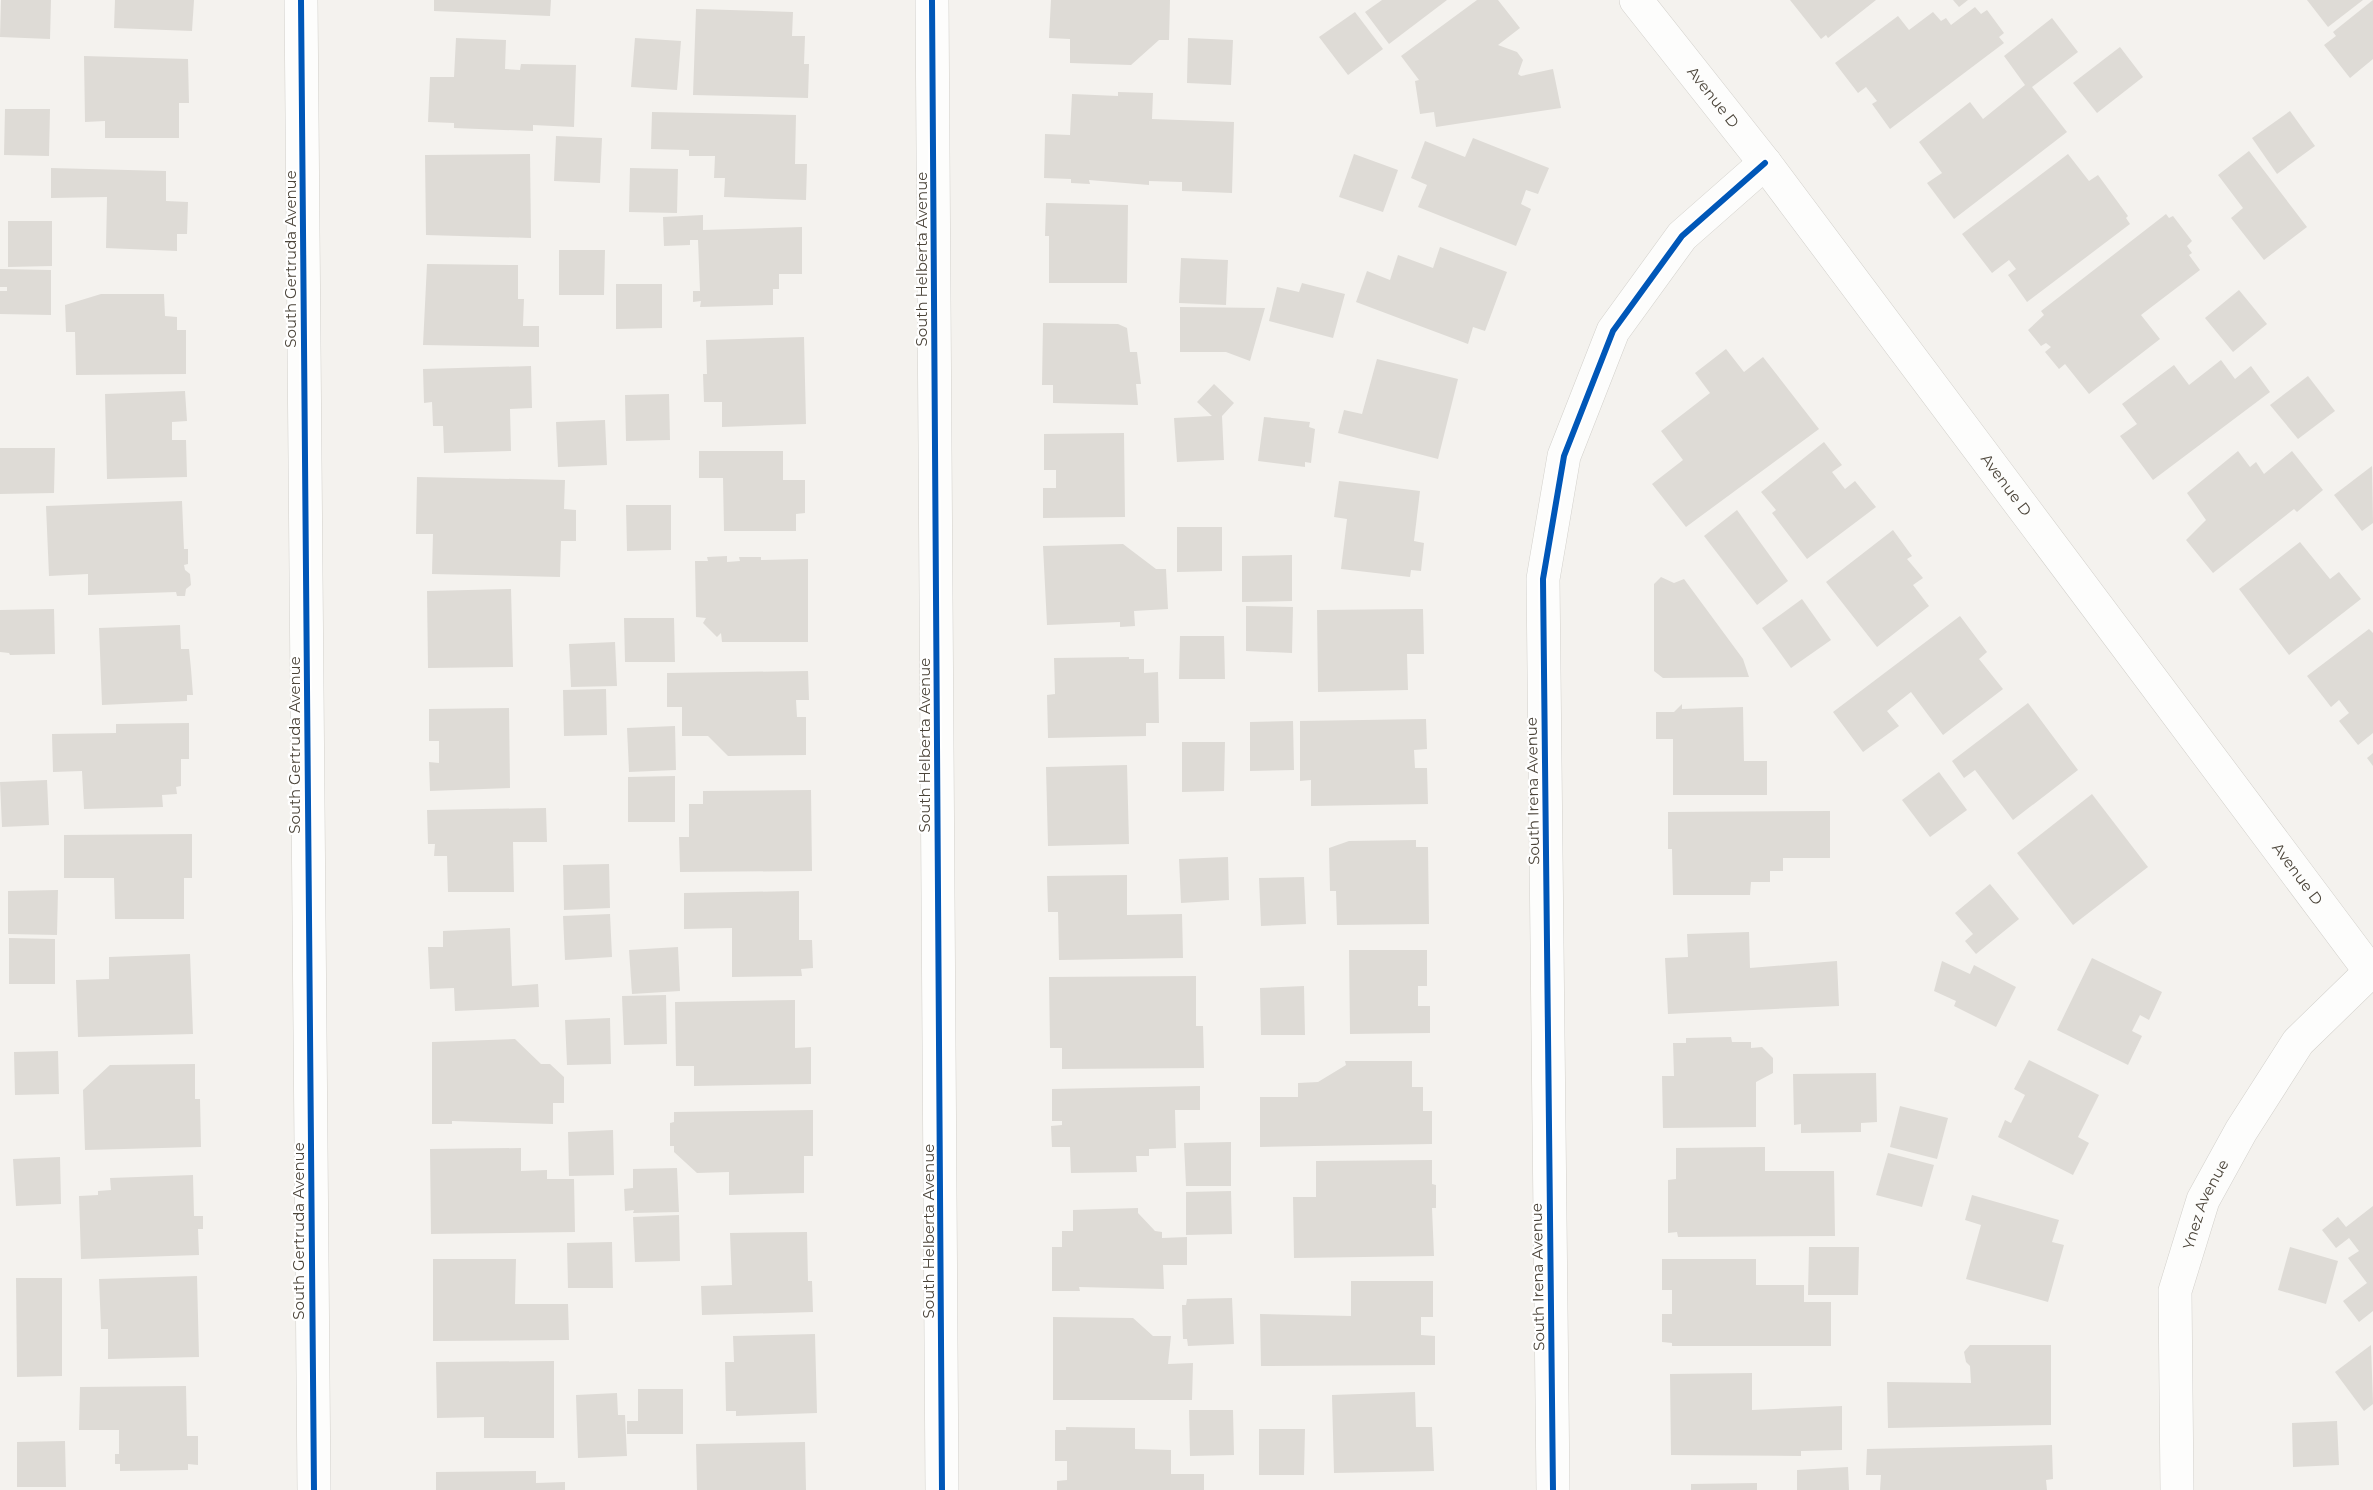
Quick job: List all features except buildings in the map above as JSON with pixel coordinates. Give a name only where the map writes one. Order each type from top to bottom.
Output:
[{"type":"street","name":"South Gertruda Avenue","points":[[301,0],[314,1490]]},
{"type":"street","name":"South Helberta Avenue","points":[[932,0],[942,1490]]},
{"type":"street","name":"Avenue D","points":[[1636,0],[1765,163],[2372,972]]},
{"type":"street","name":"South Irena Avenue","points":[[1553,1490],[1543,579],[1564,456],[1613,331],[1682,236],[1765,163]]},
{"type":"street","name":"Ynez Avenue","points":[[2176,1490],[2175,1291],[2203,1200],[2241,1131],[2298,1042],[2372,972]]},
{"type":"cycle path","points":[[301,0],[314,1490]]},
{"type":"cycle path","points":[[932,0],[942,1490]]},
{"type":"cycle path","points":[[1553,1490],[1543,579],[1564,456],[1613,331],[1682,236],[1765,163]]}]
